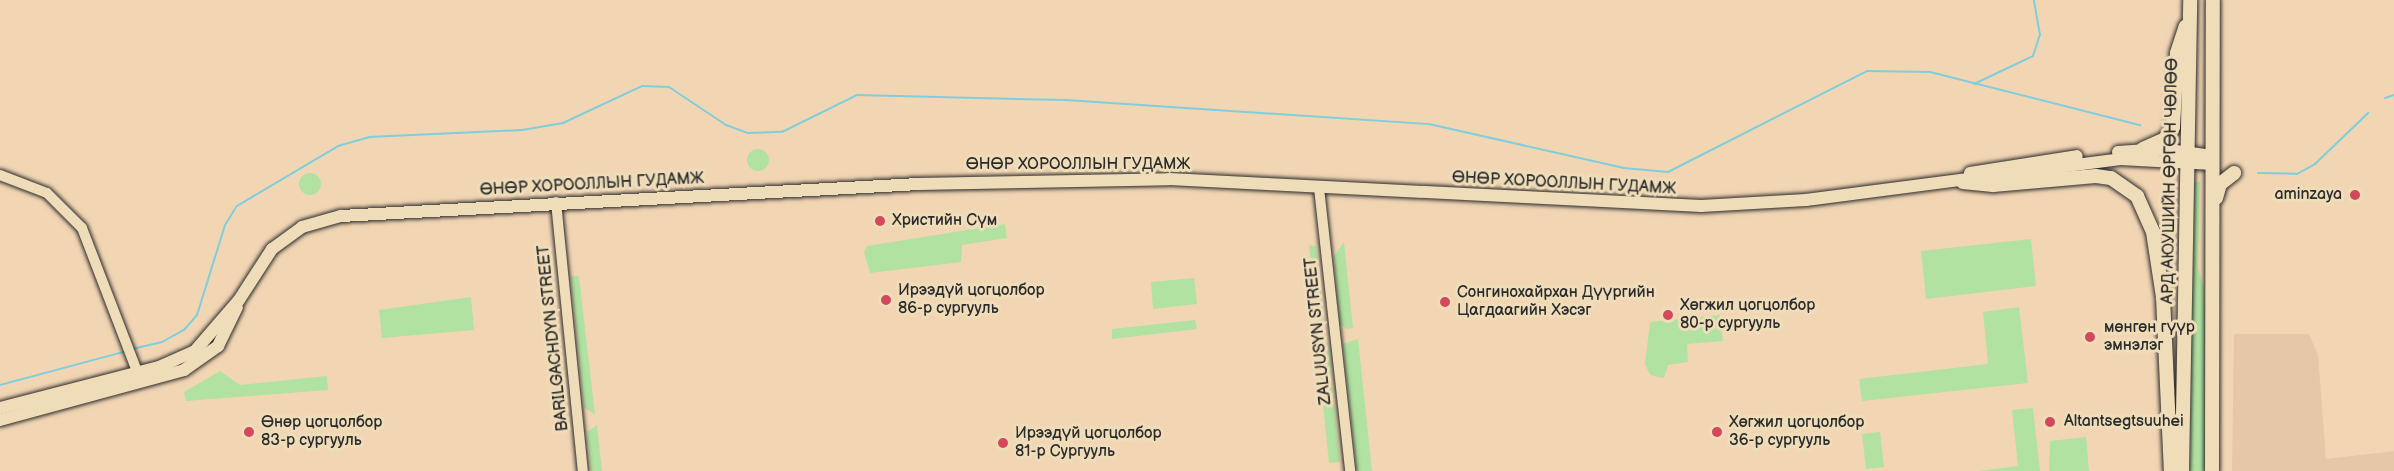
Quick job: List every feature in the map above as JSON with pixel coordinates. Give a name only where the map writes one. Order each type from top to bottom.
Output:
[{"type":"main road","points":[[2212,471],[2213,0]]},
{"type":"main road","points":[[2143,149],[2165,139],[2173,127],[2177,53],[2190,6]]},
{"type":"main road","name":"АРД АЮУШИЙН ӨРГӨН ЧӨЛӨӨ","points":[[2182,471],[2190,6]]},
{"type":"main road","points":[[1958,181],[2008,165],[2143,149],[2213,160]]},
{"type":"main road","points":[[1958,181],[2120,159],[2188,156]]},
{"type":"main road","points":[[2212,214],[2220,184],[2234,173]]},
{"type":"main road","points":[[1958,181],[1993,185],[2096,176],[2111,178],[2137,196],[2153,232],[2163,297],[2170,468]]},
{"type":"main road","name":"ӨНӨР ХОРООЛЛЫН ГУДАМЖ","points":[[0,408],[138,372],[201,360],[227,333],[239,300],[272,249],[318,220],[556,202],[1018,180],[1169,179],[1701,206],[1806,200],[1958,181]]},
{"type":"main road","name":"ӨНӨР ХОРООЛЛЫН ГУДАМЖ","points":[[0,420],[138,372]]},
{"type":"street","points":[[0,175],[47,192],[82,228],[126,333],[138,372]]},
{"type":"street","name":"ZALUUSYN STREET","points":[[1319,188],[1350,471]]},
{"type":"street","name":"BARILGACHDYN STREET","points":[[556,202],[583,471]]},
{"type":"shaded area","points":[[2234,334],[2309,334],[2318,355],[2326,459],[2394,451],[2394,471],[2232,471]]},
{"type":"green space","points":[[758,149],[766,152],[769,160],[766,168],[758,171],[750,168],[747,160],[750,152]]},
{"type":"green space","points":[[310,173],[318,176],[321,184],[318,192],[310,195],[302,192],[299,184],[302,176]]},
{"type":"green space","points":[[2192,182],[2200,182],[2198,268],[2206,295],[2206,471],[2190,471]]},
{"type":"green space","points":[[1005,224],[1007,238],[962,245],[961,262],[870,273],[864,252],[867,246]]},
{"type":"green space","points":[[2031,239],[2036,286],[1926,299],[1921,251]]},
{"type":"green space","points":[[1344,242],[1353,328],[1347,329],[1340,324],[1334,256]]},
{"type":"green space","points":[[1309,245],[1316,246],[1324,321],[1319,325]]},
{"type":"green space","points":[[571,276],[579,276],[595,415],[584,407]]},
{"type":"green space","points":[[1194,278],[1197,304],[1153,309],[1151,282]]},
{"type":"green space","points":[[471,297],[474,330],[382,338],[379,310]]},
{"type":"green space","points":[[2019,307],[2028,383],[1862,401],[1859,379],[1988,364],[1983,312]]},
{"type":"green space","points":[[1720,315],[1723,341],[1687,344],[1688,362],[1668,365],[1664,378],[1650,375],[1645,364],[1650,322]]},
{"type":"green space","points":[[1195,320],[1197,329],[1112,339],[1112,329]]},
{"type":"green space","points":[[1358,339],[1372,471],[1357,471],[1343,344]]},
{"type":"green space","points":[[1328,343],[1340,462],[1329,463],[1317,347]]},
{"type":"green space","points":[[220,371],[240,385],[327,376],[328,390],[186,401],[184,392]]},
{"type":"green space","points":[[2033,408],[2040,471],[1978,471],[2018,466],[2012,410]]},
{"type":"green space","points":[[597,425],[602,471],[591,471],[587,432]]},
{"type":"green space","points":[[1880,432],[1884,467],[1866,469],[1862,434]]},
{"type":"green space","points":[[2086,437],[2089,471],[2049,471],[2050,441]]},
{"type":"waterway","points":[[1974,84],[2033,56],[2040,35],[2034,0]]},
{"type":"waterway","points":[[132,349],[162,342],[184,330],[197,315],[225,225],[237,206],[338,146],[369,137],[522,130],[563,123],[642,86],[669,87],[726,125],[748,133],[782,132],[857,95],[1066,100],[1429,124],[1624,168],[1668,172],[1867,71],[1930,72],[2140,125]]},
{"type":"waterway","points":[[2385,98],[2394,95]]},
{"type":"waterway","points":[[2258,173],[2297,174],[2315,164],[2368,113]]},
{"type":"waterway","points":[[0,385],[127,351]]},
{"type":"place","name":"aminzaya","points":[[2355,195]]},
{"type":"place","name":"Христийн Сүм","points":[[880,221]]},
{"type":"place","name":"Ирээдүй цогцолбор 86-р сургууль","points":[[886,300]]},
{"type":"place","name":"Сонгинохайрхан Дүүргийн Цагдаагийн Хэсэг","points":[[1445,302]]},
{"type":"place","name":"Хөгжил цогцолбор 80-р сургууль","points":[[1668,315]]},
{"type":"place","name":"мөнгөн гүүр эмнэлэг","points":[[2090,337]]},
{"type":"place","name":"Altantsegtsuuhei","points":[[2050,422]]},
{"type":"place","name":"Өнөр цогцолбор 83-р сургууль","points":[[249,432]]},
{"type":"place","name":"Хөгжил цогцолбор 36-р сургууль","points":[[1717,432]]},
{"type":"place","name":"Ирээдүй цогцолбор 81-р Сургууль","points":[[1003,443]]}]
